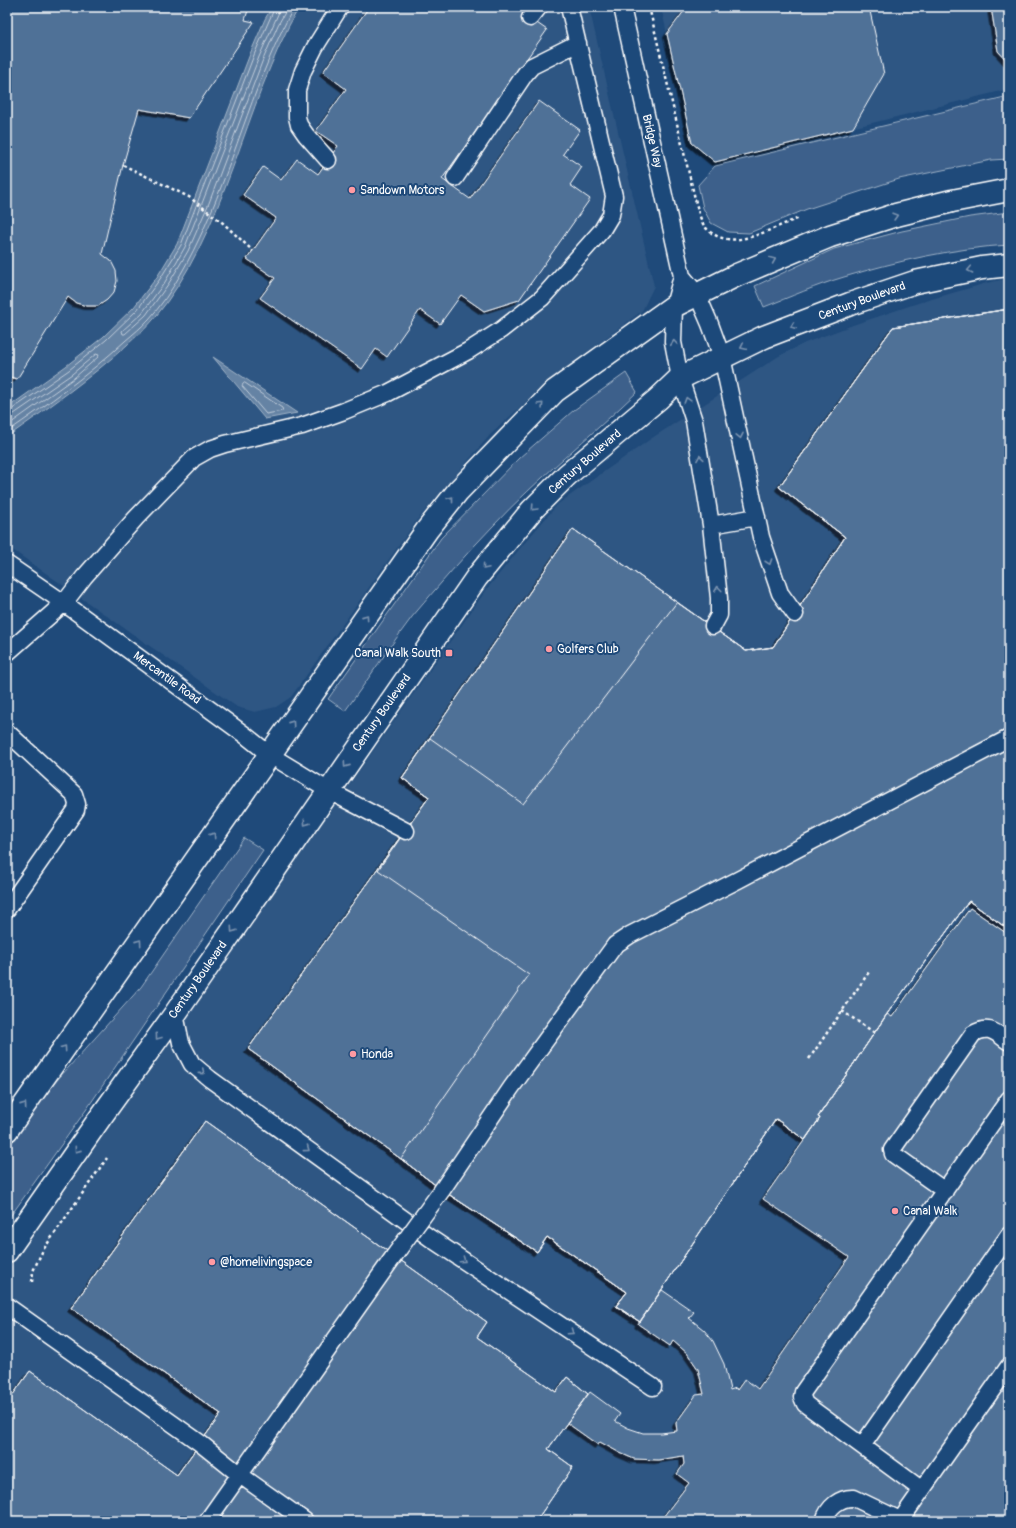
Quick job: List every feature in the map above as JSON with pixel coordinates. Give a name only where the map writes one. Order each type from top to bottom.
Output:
[{"type":"main road","points":[[7,1130],[427,530],[458,491],[555,391],[674,306],[737,275],[830,236],[896,215],[952,201],[1009,190]]},
{"type":"main road","name":"Century Boulevard","points":[[7,1251],[175,1014],[477,577],[532,510],[567,475],[658,399],[680,378],[764,337],[850,304],[915,282],[982,268],[1009,265]]},
{"type":"lane","points":[[328,160],[299,125],[297,117],[297,90],[303,71],[315,47],[340,7]]},
{"type":"lane","points":[[7,654],[64,603],[84,577],[136,518],[194,458],[210,449],[225,444],[302,426],[388,393],[468,351],[501,330],[542,298],[602,230],[611,215],[614,196],[569,7]]},
{"type":"lane","name":"Bridge Way","points":[[622,7],[682,276]]},
{"type":"lane","points":[[455,178],[525,74],[532,66],[578,43]]},
{"type":"lane","points":[[682,276],[697,294],[722,357],[757,518],[768,559],[780,593],[795,614]]},
{"type":"lane","points":[[682,276],[674,306],[673,342],[680,378],[694,421],[711,525],[719,598],[719,615],[713,626]]},
{"type":"lane","points":[[711,525],[757,518]]},
{"type":"lane","name":"Mercantile Road","points":[[7,564],[64,603],[270,755],[328,791],[406,831]]},
{"type":"lane","points":[[7,732],[74,794],[77,804],[76,810],[7,909]]},
{"type":"lane","points":[[207,1521],[442,1190],[511,1088],[615,945],[630,935],[1009,738]]},
{"type":"lane","points":[[175,1014],[181,1043],[192,1064],[210,1079],[430,1238],[653,1387]]},
{"type":"lane","points":[[945,1191],[893,1154],[892,1150],[973,1034],[985,1029],[992,1030],[1009,1042]]},
{"type":"lane","points":[[922,1490],[805,1404],[802,1397],[803,1392],[1009,1100]]},
{"type":"lane","points":[[862,1446],[1009,1235]]},
{"type":"lane","points":[[7,1306],[200,1443],[240,1475],[305,1521]]},
{"type":"lane","points":[[824,1521],[833,1504],[847,1497],[854,1498],[900,1521],[1009,1366]]},
{"type":"path","points":[[649,7],[698,211],[706,228],[720,237],[733,241],[751,238],[802,217]]},
{"type":"path","points":[[123,165],[189,197],[223,223],[252,251]]},
{"type":"path","points":[[809,1059],[869,972]]},
{"type":"path","points":[[842,1011],[875,1033]]},
{"type":"shaded area","points":[[7,7],[589,7],[654,286],[642,311],[547,382],[490,435],[417,520],[291,697],[276,707],[255,712],[237,707],[7,546]]},
{"type":"shaded area","points":[[661,7],[1009,7],[1009,89],[715,162],[692,143]]},
{"type":"shaded area","points":[[1009,96],[1009,159],[991,160],[899,179],[807,209],[749,233],[728,232],[711,223],[703,208],[698,185],[715,166]]},
{"type":"shaded area","points":[[1009,212],[1009,245],[947,252],[864,271],[814,287],[764,307],[755,286],[834,249],[902,231],[970,217]]},
{"type":"shaded area","points":[[1009,278],[1009,1521],[7,1521],[7,1272],[487,589],[558,504],[652,438],[779,356],[805,343],[853,325],[918,303]]},
{"type":"shaded area","points":[[626,373],[637,392],[510,508],[472,548],[412,617],[345,711],[328,699],[441,538],[519,458],[574,410]]},
{"type":"shaded area","points":[[244,838],[263,850],[86,1110],[7,1221],[7,1149],[50,1088],[141,987]]},
{"type":"water","points":[[272,7],[299,7],[279,46],[217,208],[199,247],[178,285],[144,330],[113,358],[7,437],[7,408],[66,366],[103,337],[134,307],[157,277],[177,244],[250,54],[265,19]]},
{"type":"water","points":[[213,357],[297,413],[265,419]]},
{"type":"building","points":[[7,7],[249,7],[245,20],[254,22],[189,118],[139,109],[123,165],[102,254],[111,261],[116,271],[117,281],[114,292],[107,300],[98,306],[87,306],[76,303],[68,297],[17,379],[7,376]]},
{"type":"building","name":"Sandown Motors","points":[[369,7],[514,7],[547,30],[442,179],[470,199],[539,101],[580,130],[563,154],[582,167],[570,185],[590,199],[519,300],[484,311],[461,295],[440,324],[420,310],[387,357],[376,349],[362,369],[260,298],[275,278],[247,259],[276,218],[243,195],[263,167],[281,180],[297,159],[318,174],[338,146],[316,131],[346,89],[323,72]]},
{"type":"building","points":[[687,7],[869,7],[884,74],[853,128],[715,162],[692,143],[667,34]]},
{"type":"building","points":[[991,7],[1009,7],[1009,63],[998,51]]},
{"type":"building","points":[[1009,309],[1009,930],[969,901],[887,1014],[818,1117],[820,1118],[805,1140],[776,1119],[640,1322],[616,1306],[627,1292],[547,1237],[537,1252],[442,1190],[248,1049],[429,797],[402,778],[573,529],[746,651],[773,647],[845,537],[779,487],[893,327]]},
{"type":"building","points":[[1009,309],[1009,930],[969,901],[887,1014],[818,1117],[820,1118],[805,1140],[776,1119],[640,1322],[616,1306],[627,1292],[547,1237],[537,1252],[442,1190],[401,1159],[529,975],[378,870],[429,797],[402,778],[430,738],[523,804],[677,602],[746,651],[773,647],[845,537],[779,487],[893,327]]},
{"type":"building","points":[[1009,309],[1009,930],[969,901],[887,1014],[818,1117],[820,1118],[805,1140],[776,1119],[640,1322],[616,1306],[627,1292],[547,1237],[537,1252],[442,1190],[248,1049],[429,797],[402,778],[573,529],[746,651],[773,647],[845,537],[779,487],[893,327]]},
{"type":"building","name":"Canal Walk","points":[[970,908],[1009,935],[1009,1521],[660,1521],[689,1483],[677,1474],[684,1464],[683,1456],[658,1460],[634,1459],[600,1442],[598,1445],[567,1423],[590,1392],[620,1414],[615,1421],[628,1428],[643,1433],[677,1431],[676,1423],[696,1395],[704,1394],[698,1369],[687,1353],[673,1341],[670,1346],[638,1324],[662,1290],[694,1312],[689,1318],[704,1330],[713,1341],[724,1364],[730,1390],[736,1388],[737,1390],[745,1379],[758,1389],[849,1257],[763,1199],[820,1118],[818,1117],[887,1014],[892,1017]]},
{"type":"building","points":[[205,1121],[487,1322],[477,1337],[556,1392],[567,1377],[588,1394],[548,1449],[573,1467],[536,1521],[7,1521],[7,1403],[30,1371],[177,1475],[221,1414],[71,1308]]},
{"type":"building","points":[[205,1121],[487,1322],[477,1337],[556,1392],[567,1377],[588,1394],[548,1449],[573,1467],[536,1521],[7,1521],[7,1403],[30,1371],[177,1475],[221,1414],[71,1308]]},
{"type":"place","name":"Sandown Motors","points":[[352,190]]},
{"type":"place","name":"Golfers Club","points":[[549,649]]},
{"type":"place","name":"Canal Walk South","points":[[449,653]]},
{"type":"place","name":"Honda","points":[[353,1054]]},
{"type":"place","name":"Canal Walk","points":[[895,1211]]},
{"type":"place","name":"@homelivingspace","points":[[212,1262]]}]
